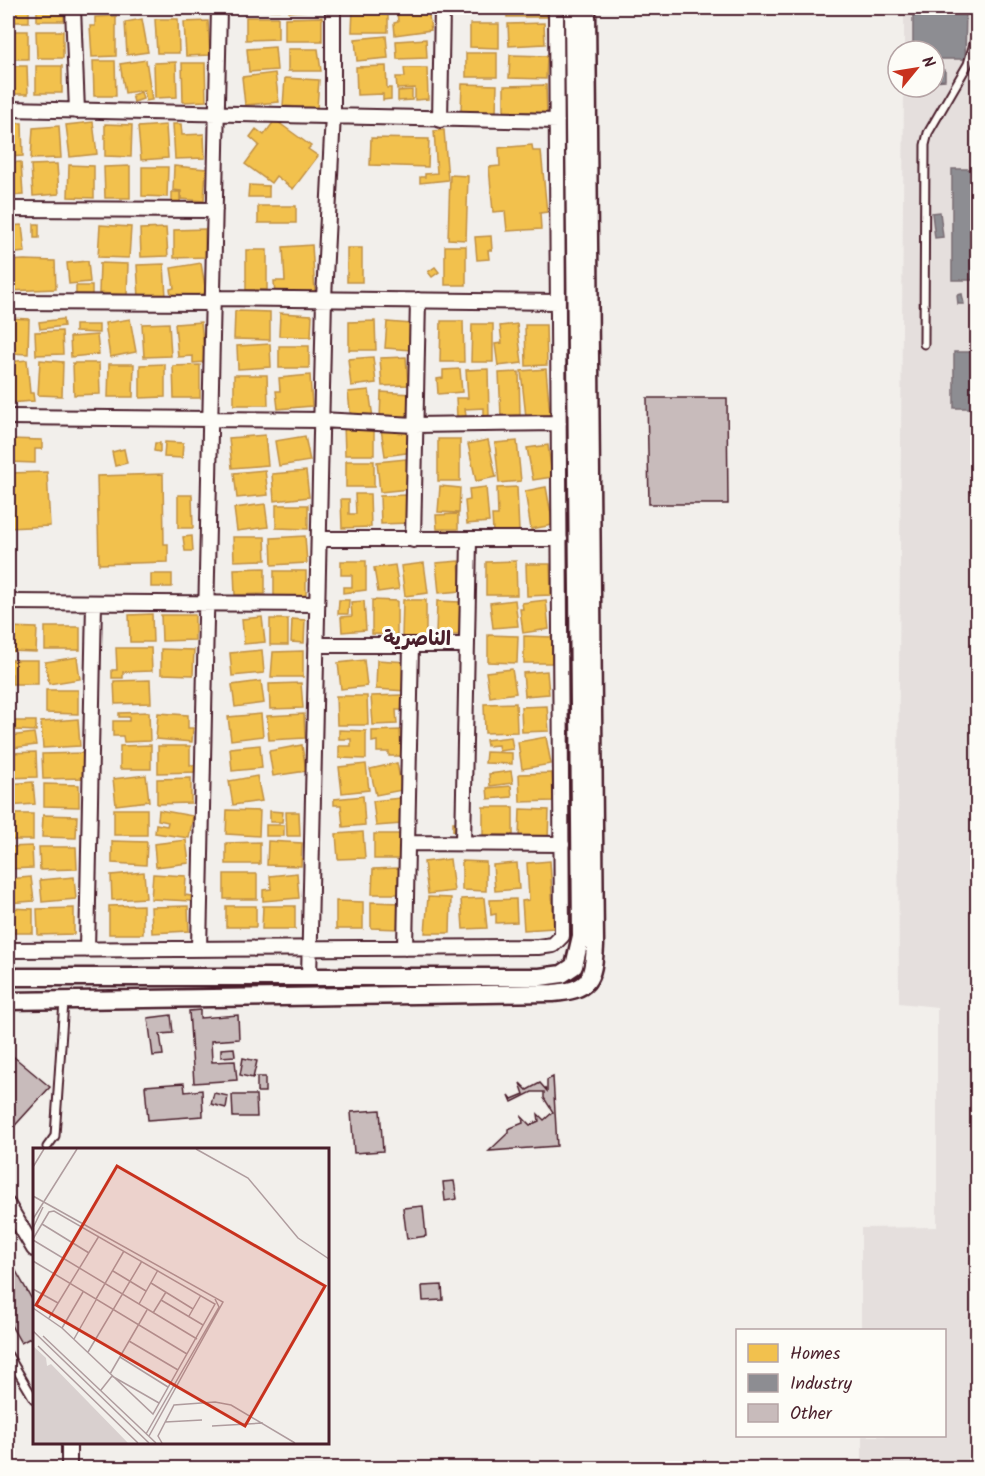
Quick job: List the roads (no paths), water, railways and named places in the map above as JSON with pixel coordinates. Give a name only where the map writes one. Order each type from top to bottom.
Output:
[{"type":"street","points":[[73,8],[77,111]]},
{"type":"street","points":[[199,949],[219,8]]},
{"type":"street","points":[[309,978],[324,298],[333,114],[333,8]]},
{"type":"street","points":[[440,120],[442,8]]},
{"type":"street","points":[[8,950],[552,945],[562,936],[556,8]]},
{"type":"street","points":[[8,977],[552,976],[568,970],[577,959],[581,936],[573,8]]},
{"type":"street","points":[[8,1001],[553,993],[577,989],[589,980],[594,964],[595,946],[587,8]]},
{"type":"street","points":[[8,109],[333,114],[440,120],[557,121]]},
{"type":"street","points":[[8,209],[215,210]]},
{"type":"street","points":[[8,302],[324,298],[558,302]]},
{"type":"street","points":[[413,540],[418,300]]},
{"type":"street","points":[[8,417],[321,420],[415,425],[559,423]]},
{"type":"street","points":[[319,540],[560,539]]},
{"type":"street","points":[[463,843],[469,540]]},
{"type":"street","points":[[8,602],[318,604]]},
{"type":"street","points":[[87,950],[94,603]]},
{"type":"street","points":[[316,645],[467,645]]},
{"type":"street","points":[[405,948],[411,645]]},
{"type":"street","points":[[407,843],[562,844]]},
{"type":"street","points":[[8,1205],[33,1247]]},
{"type":"street","points":[[69,1443],[69,1468]]},
{"type":"lane","points":[[924,344],[925,145],[928,133],[968,64],[978,30]]},
{"type":"lane","points":[[47,1147],[55,1136],[64,1001]]},
{"type":"lane","points":[[8,1354],[33,1397]]},
{"type":"district","name":"الناصرية","points":[[417,640]]}]
